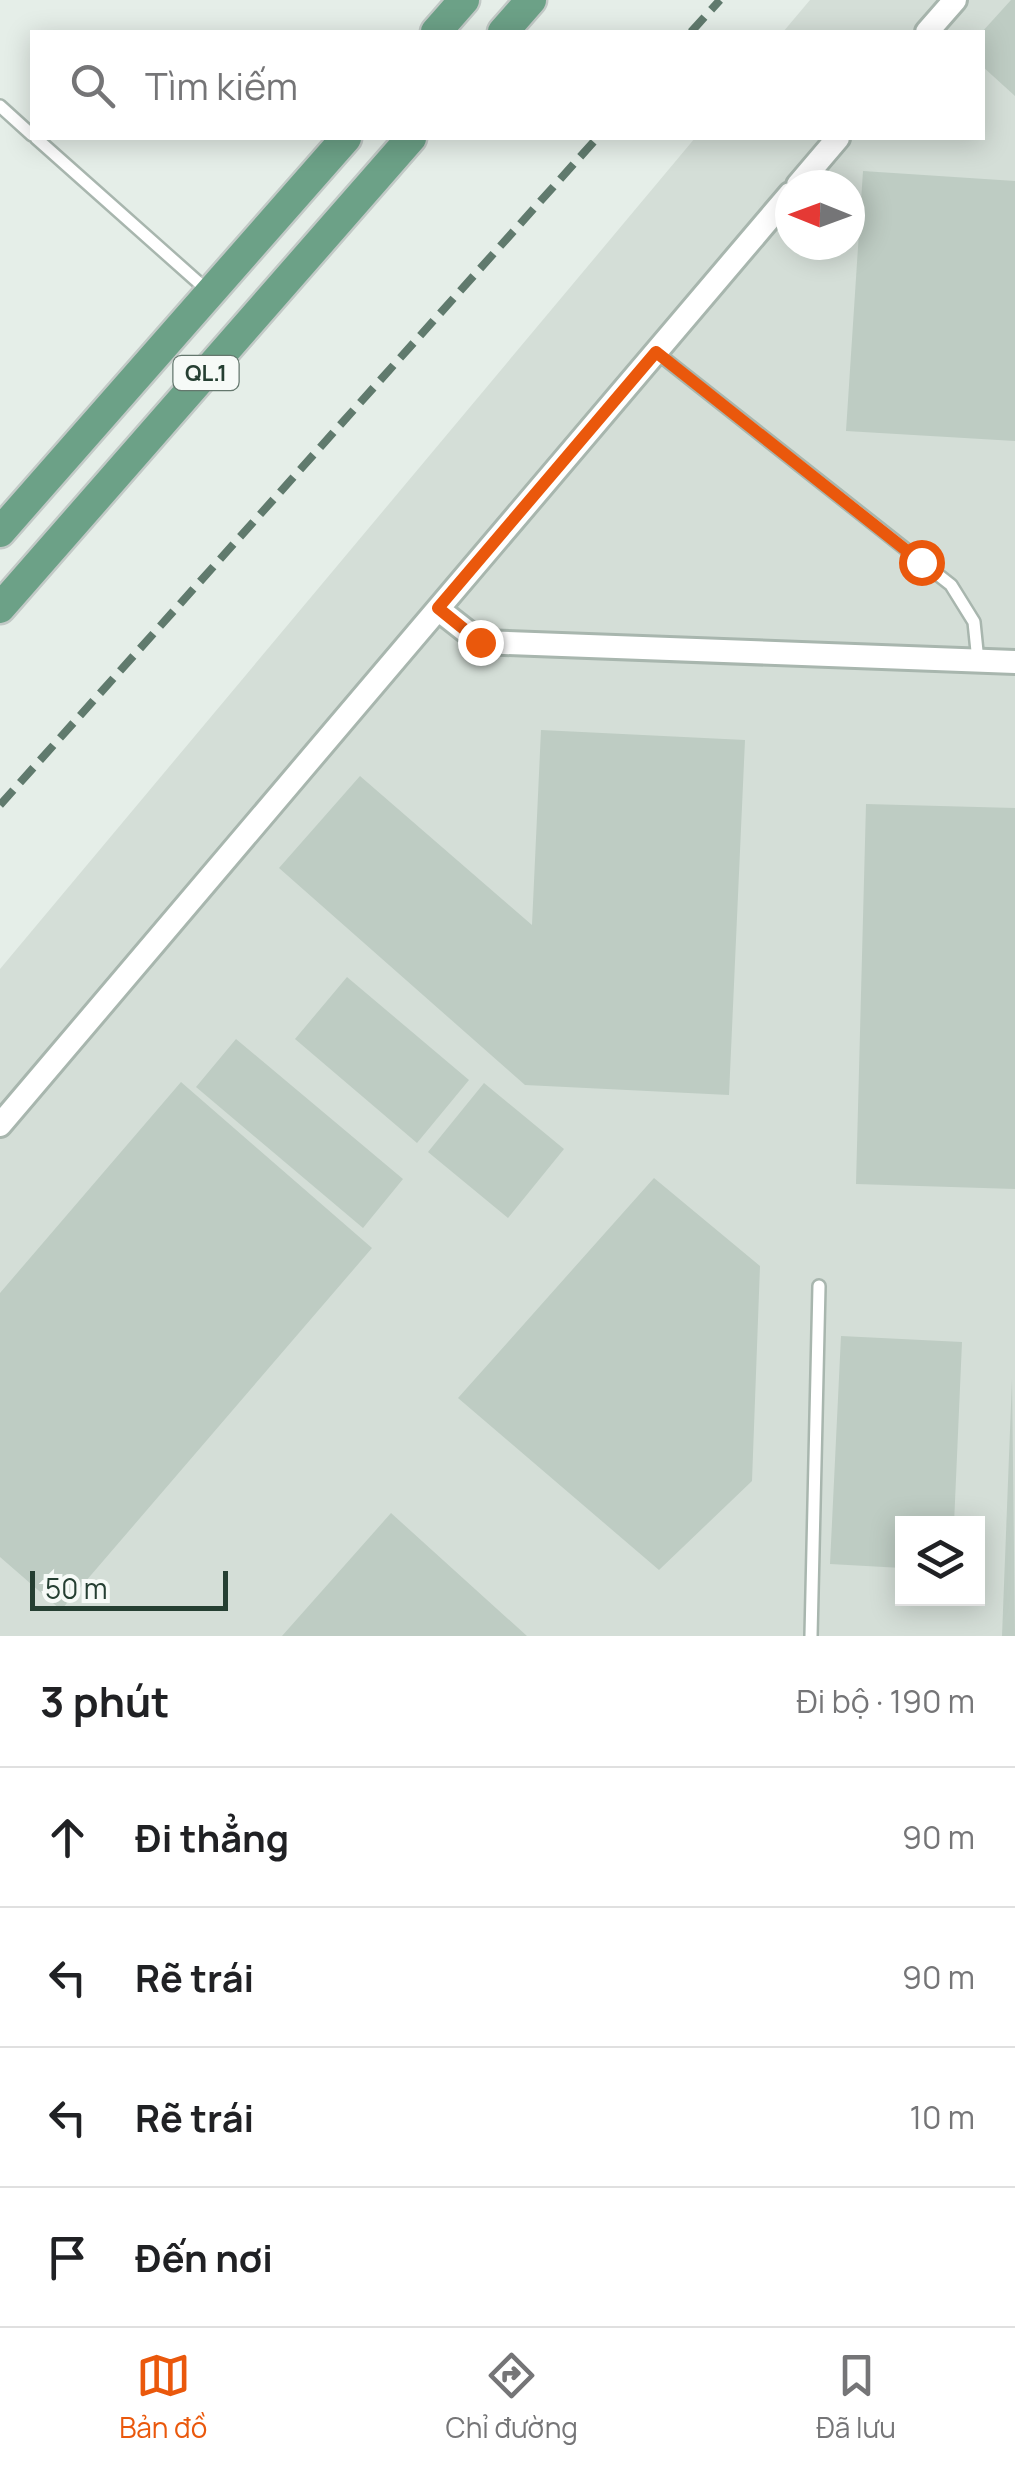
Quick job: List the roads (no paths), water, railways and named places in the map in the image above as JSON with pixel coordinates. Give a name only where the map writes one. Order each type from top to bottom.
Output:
[{"type":"main road","points":[[438,30],[464,0]]},
{"type":"main road","points":[[505,30],[532,0]]},
{"type":"main road","name":"QL.1","points":[[0,532],[344,140]]},
{"type":"main road","name":"QL.1","points":[[0,608],[409,140]]},
{"type":"street","points":[[930,30],[955,0]]},
{"type":"street","points":[[811,170],[836,140]]},
{"type":"street","points":[[0,1124],[775,212]]},
{"type":"street","points":[[438,608],[480,642],[1015,662]]},
{"type":"lane","points":[[0,106],[30,132]]},
{"type":"lane","points":[[39,140],[212,294]]},
{"type":"lane","points":[[656,352],[951,585],[974,622],[978,661]]},
{"type":"lane","points":[[810,1636],[818,1286]]},
{"type":"railway","points":[[693,30],[720,0]]},
{"type":"railway","points":[[0,805],[595,140]]}]
